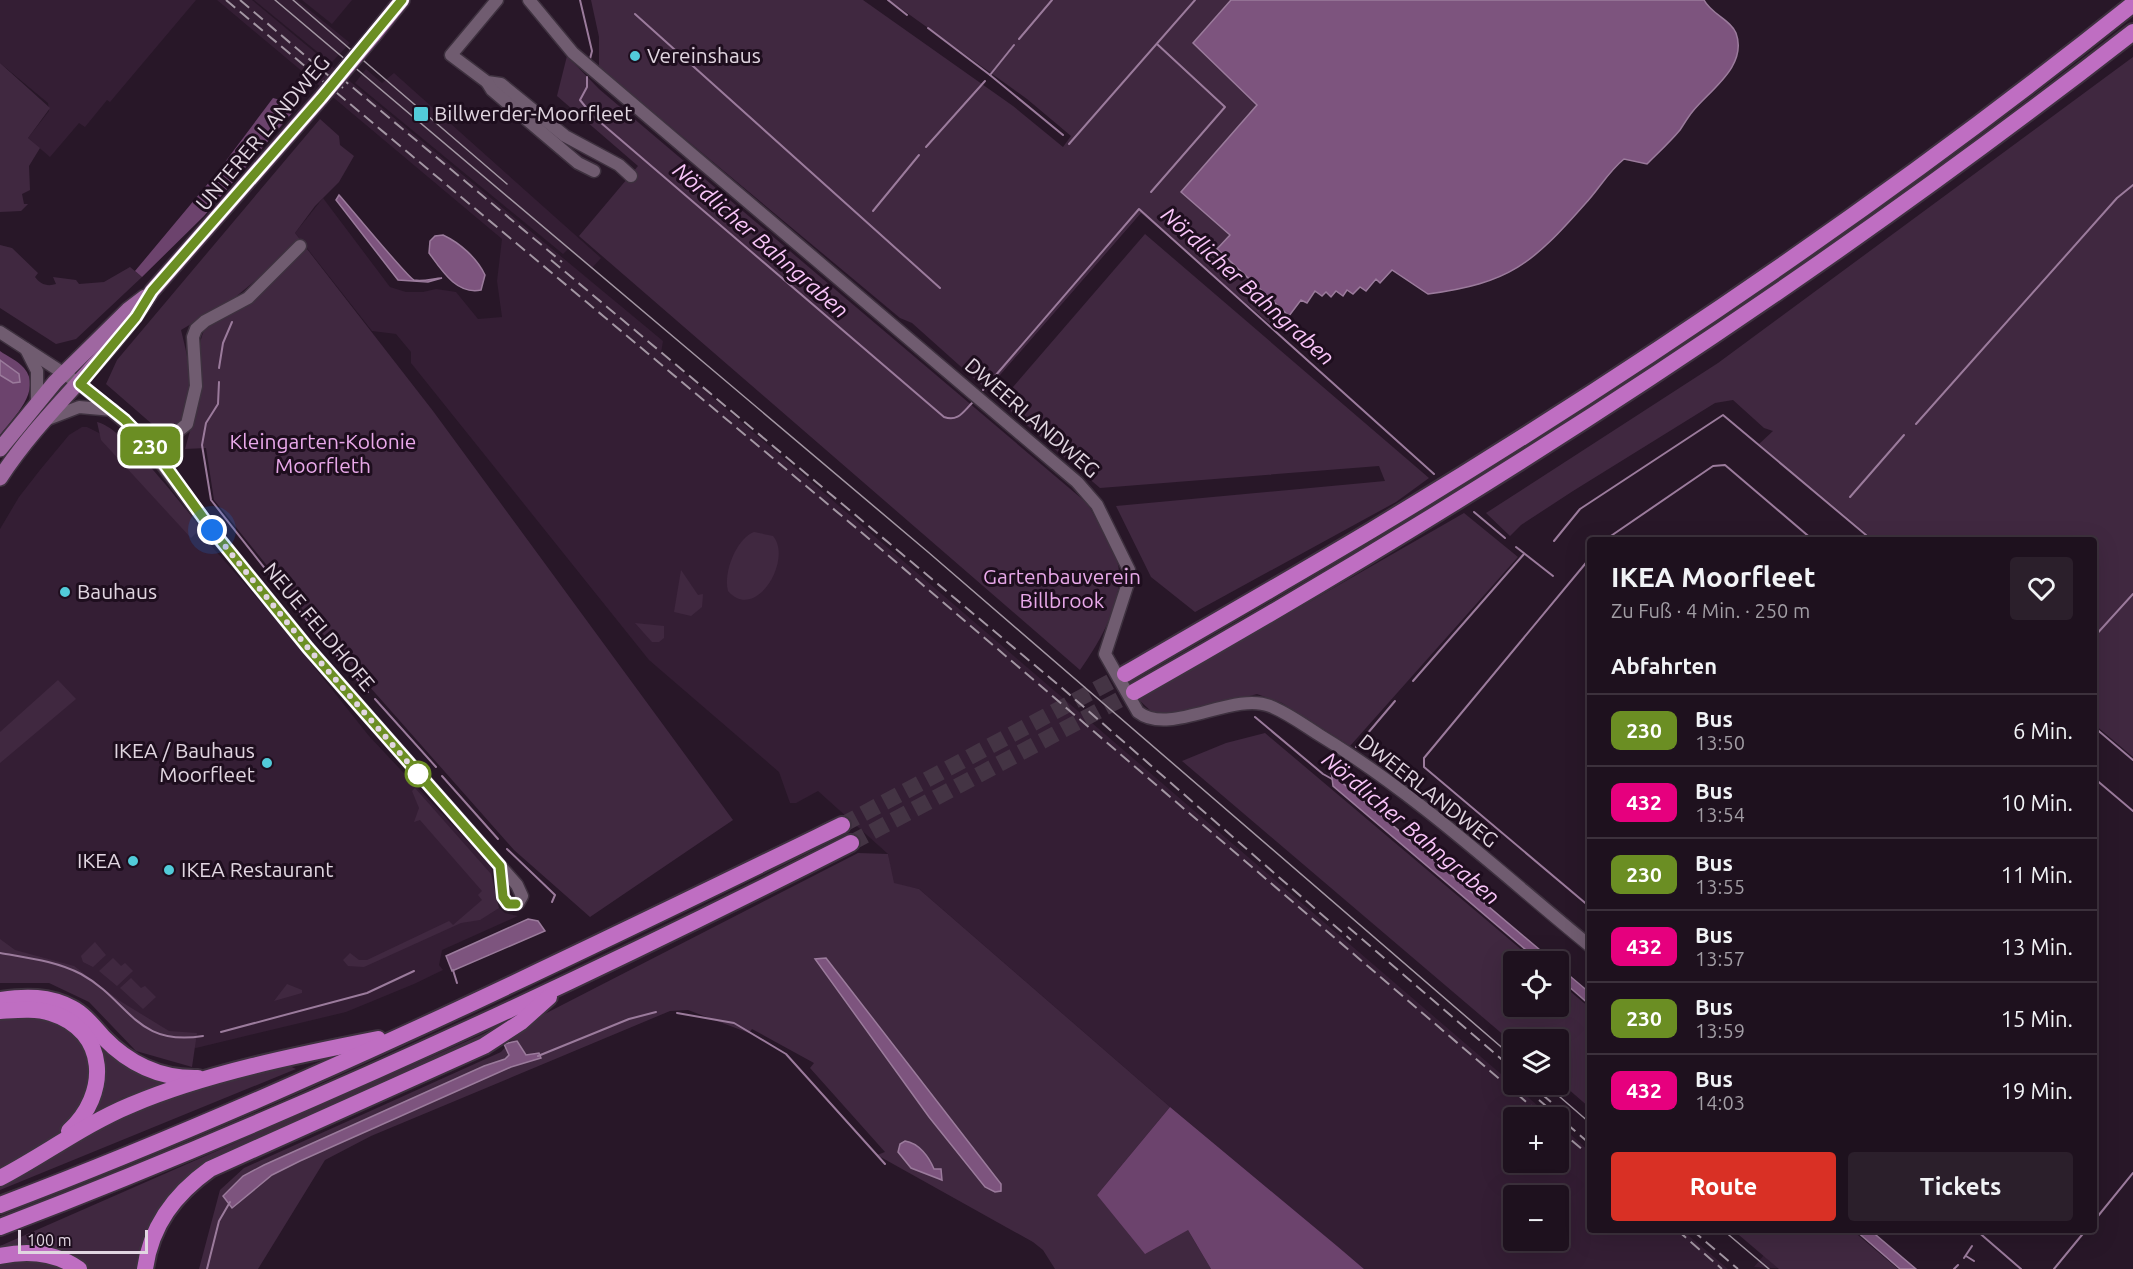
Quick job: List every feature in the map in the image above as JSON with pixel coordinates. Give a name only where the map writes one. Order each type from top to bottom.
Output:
[{"type":"highway","points":[[1125,674],[1371,531],[1608,382],[1876,199],[1999,108],[2133,4]]},
{"type":"highway","points":[[1134,692],[1382,549],[1608,407],[1876,224],[2133,32]]},
{"type":"highway","points":[[0,1205],[170,1137],[406,1034],[842,825]]},
{"type":"highway","points":[[0,1227],[74,1199],[297,1106],[707,916],[851,843]]},
{"type":"highway","points":[[146,1269],[150,1246],[162,1218],[182,1191],[210,1168],[484,1046],[521,1022],[563,984]]},
{"type":"highway","points":[[0,1000],[24,997],[52,1000],[74,1009],[127,1059],[148,1071],[176,1078],[217,1077]]},
{"type":"highway","points":[[0,1011],[34,1010],[63,1018],[76,1028],[91,1047],[98,1068],[95,1095],[89,1109],[80,1121],[33,1161]]},
{"type":"highway","points":[[0,1178],[124,1108],[217,1077],[325,1049],[406,1034]]},
{"type":"highway","points":[[0,1238],[74,1199]]},
{"type":"highway","points":[[0,1256],[42,1254],[63,1259],[79,1269]]},
{"type":"main road","name":"UNTERER LANDWEG","points":[[0,478],[23,447],[136,317],[152,291],[302,121],[402,0]]},
{"type":"main road","name":"UNTERER LANDWEG","points":[[0,449],[37,401],[128,310],[152,291]]},
{"type":"main road","points":[[23,447],[53,398],[64,373]]},
{"type":"street","points":[[497,0],[451,55],[487,82],[492,90],[578,163],[594,171]]},
{"type":"street","name":"DWEERLANDWEG","points":[[529,0],[573,53],[979,397],[1088,493],[1129,570],[1129,580],[1105,654],[1138,712],[1155,718],[1194,715],[1238,703],[1261,703],[1273,707],[1380,773],[1587,944]]},
{"type":"street","points":[[487,82],[501,84],[565,136],[619,165],[631,176]]},
{"type":"street","points":[[154,450],[187,424],[196,386],[194,337],[196,329],[205,321],[248,298],[300,246]]},
{"type":"street","name":"NEUE FELDHOFE","points":[[0,332],[80,384],[113,410],[154,450],[212,530],[308,648],[500,866]]},
{"type":"street","points":[[26,348],[37,371],[39,385],[37,401]]},
{"type":"street","points":[[48,419],[79,407],[113,410]]},
{"type":"shaded area","points":[[0,0],[196,0],[110,102],[107,100],[85,127],[79,123],[50,157],[28,138],[49,111],[48,103],[0,63]]},
{"type":"shaded area","points":[[217,0],[252,0],[663,341],[661,353],[1503,1076],[1503,1095],[1525,1095],[1539,1107],[1503,1107],[1503,1173],[1569,1173],[1569,1133],[1587,1149],[1587,1233],[1686,1233],[1728,1269],[1364,1269],[1170,1107],[919,889],[893,884],[888,854],[818,791],[796,803],[790,803],[779,772],[649,660],[411,363],[411,352],[396,334],[372,331],[295,233],[323,198],[390,287],[406,292],[436,289],[456,292],[478,319],[502,317],[497,281],[502,239]]},
{"type":"shaded area","points":[[254,0],[297,0],[350,43],[331,63]]},
{"type":"shaded area","points":[[302,0],[352,0],[332,24]]},
{"type":"shaded area","points":[[1231,0],[1704,0],[1736,33],[1737,56],[1732,67],[1693,111],[1680,130],[1647,164],[1624,159],[1550,242],[1534,256],[1500,277],[1480,284],[1428,294],[1392,270],[1380,283],[1376,279],[1366,291],[1360,287],[1353,294],[1347,290],[1343,296],[1336,291],[1331,297],[1326,292],[1322,296],[1315,291],[1307,303],[1301,300],[1289,316],[1217,249],[1230,235],[1181,192],[1257,105],[1193,43]]},
{"type":"shaded area","points":[[366,69],[382,83],[394,73],[601,258],[592,268],[569,248],[563,254],[355,83]]},
{"type":"shaded area","points":[[273,98],[299,105],[204,216],[142,277],[135,271],[216,174]]},
{"type":"shaded area","points":[[339,195],[409,276],[421,281],[442,278],[428,282],[398,280],[336,200]]},
{"type":"shaded area","points":[[443,235],[456,242],[473,257],[485,275],[481,290],[472,291],[457,285],[429,253],[430,241],[435,236]]},
{"type":"shaded area","points":[[0,351],[24,368],[29,376],[30,385],[24,403],[0,435],[0,375],[13,383],[19,374],[0,360]]},
{"type":"shaded area","points":[[0,360],[19,374],[20,382],[13,383],[0,375]]},
{"type":"shaded area","points":[[82,427],[99,433],[148,474],[279,623],[369,736],[491,866],[497,906],[505,913],[518,916],[442,950],[439,965],[443,970],[346,1012],[196,1048],[172,1047],[109,998],[0,963],[0,529],[19,497],[40,470],[69,435]]},
{"type":"shaded area","points":[[1341,759],[1345,764],[1337,772],[1338,779],[1541,951],[1527,951],[1333,786],[1331,770]]},
{"type":"shaded area","points":[[528,919],[538,921],[545,931],[452,971],[446,956]]},
{"type":"shaded area","points":[[826,958],[1001,1184],[1001,1191],[995,1192],[985,1187],[929,1117],[815,959]]},
{"type":"shaded area","points":[[1569,975],[1587,990],[1587,1002],[1569,987]]},
{"type":"shaded area","points":[[517,1041],[526,1055],[539,1053],[541,1058],[511,1067],[300,1161],[272,1175],[232,1208],[223,1196],[243,1176],[264,1165],[484,1066],[505,1059],[509,1055],[504,1044]]},
{"type":"shaded area","points":[[1170,1107],[1364,1269],[1211,1269],[1188,1230],[1145,1254],[1097,1195]]},
{"type":"shaded area","points":[[905,1141],[923,1151],[934,1169],[941,1169],[942,1180],[911,1168],[898,1152],[900,1144]]},
{"type":"shaded area","points":[[1858,1233],[1874,1233],[1916,1269],[1900,1269]]},
{"type":"shaded area","points":[[1768,1250],[1791,1269],[1754,1267]]},
{"type":"green space","points":[[591,0],[863,0],[1013,106],[1063,147],[1071,136],[1027,99],[889,0],[1231,0],[1193,43],[1257,105],[1230,235],[1217,250],[1289,316],[1278,331],[1141,213],[987,390],[912,323],[900,318],[599,67],[599,37]]},
{"type":"green space","name":"Gartenbauverein Billbrook","points":[[567,56],[599,89],[1088,504],[1116,558],[1119,586],[1116,601],[1104,631],[1080,670],[579,236],[638,166],[557,96]]},
{"type":"green space","points":[[2133,57],[2133,757],[2097,727],[2097,537],[1870,537],[1759,444],[1773,431],[1764,428],[1733,400],[1715,403],[1573,491],[1521,525],[1510,536],[1486,513],[1718,363]]},
{"type":"green space","points":[[0,63],[50,108],[28,138],[40,148],[29,166],[30,190],[22,194],[24,204],[28,204],[21,211],[0,212]]},
{"type":"green space","points":[[320,119],[339,136],[340,145],[354,156],[339,182],[315,206],[295,233],[302,242],[233,299],[181,330],[189,372],[189,398],[179,423],[169,435],[160,431],[106,384],[117,360]]},
{"type":"green space","points":[[1145,234],[1429,478],[1396,502],[1195,612],[1151,577],[1116,506],[1385,481],[1379,466],[1100,488],[1000,402]]},
{"type":"green space","points":[[0,245],[12,248],[38,273],[35,277],[47,285],[56,284],[53,277],[76,280],[79,284],[104,282],[130,267],[142,277],[76,339],[56,344],[0,308]]},
{"type":"green space","name":"Kleingarten-Kolonie Moorfleth","points":[[307,249],[433,411],[733,820],[590,917],[514,850],[315,625],[214,500],[206,448],[185,449],[199,394],[200,349],[203,332],[208,324]]},
{"type":"green space","points":[[97,422],[108,427],[136,451],[181,503],[201,528],[191,538],[101,440]]},
{"type":"green space","points":[[1464,513],[1518,557],[1350,746],[1282,703],[1257,694],[1190,712],[1152,712],[1139,700]]},
{"type":"green space","points":[[754,532],[773,536],[778,546],[778,559],[775,572],[760,594],[750,599],[739,599],[728,591],[729,566],[742,542]]},
{"type":"green space","points":[[681,570],[698,595],[703,594],[702,607],[691,616],[674,612]]},
{"type":"green space","points":[[635,623],[664,626],[664,638],[659,642],[652,642]]},
{"type":"green space","points":[[58,680],[76,699],[0,763],[0,732]]},
{"type":"green space","points":[[1265,733],[1523,951],[1503,951],[1503,1017],[1569,1017],[1569,990],[1587,1005],[1587,1105],[1569,1090],[1569,1029],[1503,1029],[1503,1034],[1182,761],[1226,743]]},
{"type":"green space","points":[[415,788],[491,874],[499,908],[480,920],[461,923],[364,967],[348,966],[343,960],[350,953],[359,960],[367,960],[449,921],[453,925],[482,900],[478,895],[482,891],[420,820],[414,822],[419,808],[412,791]]},
{"type":"green space","points":[[858,853],[888,854],[894,883],[919,889],[1170,1107],[1097,1195],[1188,1230],[1211,1269],[1055,1269],[1043,1250],[1033,1242],[877,1155],[885,1152],[810,1068],[814,1063],[752,1029],[749,1033],[688,1010],[670,1011],[371,1136],[325,1160],[258,1269],[199,1269],[220,1190],[244,1168],[501,1052],[527,1023]]},
{"type":"green space","points":[[0,939],[15,950],[74,966],[120,1001],[169,1031],[197,1033],[192,1067],[136,1051],[89,1002],[49,983],[0,983]]},
{"type":"green space","points":[[95,942],[106,955],[93,967],[83,962],[81,956]]},
{"type":"green space","points":[[113,958],[121,966],[125,963],[133,971],[117,986],[99,971]]},
{"type":"green space","points":[[131,978],[141,988],[145,986],[156,997],[143,1009],[120,988]]},
{"type":"green space","points":[[287,984],[302,990],[302,993],[274,1001]]},
{"type":"green space","points":[[74,1015],[172,1081],[122,1098],[89,1116],[99,1092]]},
{"type":"green space","points":[[45,1016],[74,1033],[88,1054],[91,1081],[86,1099],[77,1114],[64,1128],[33,1151],[0,1169],[0,1017]]},
{"type":"green space","points":[[504,1025],[506,1027],[199,1172],[141,1269],[87,1269],[0,1251],[0,1246]]},
{"type":"green space","points":[[285,1064],[296,1069],[0,1190],[0,1183],[134,1109],[189,1090]]},
{"type":"green space","points":[[1737,1233],[1856,1233],[1898,1269],[1779,1269]]},
{"type":"green space","points":[[24,1257],[69,1269],[0,1269],[0,1263]]},
{"type":"waterway","points":[[580,0],[592,51],[590,59]]},
{"type":"waterway","points":[[888,0],[907,15]]},
{"type":"waterway","points":[[1019,39],[1052,0]]},
{"type":"waterway","points":[[1069,144],[1195,0]]},
{"type":"waterway","points":[[635,14],[940,288]]},
{"type":"waterway","points":[[928,28],[1063,135]]},
{"type":"waterway","points":[[1151,192],[1225,107],[1157,44]]},
{"type":"waterway","points":[[990,75],[1014,45]]},
{"type":"waterway","name":"Nördlicher Bahngraben","points":[[587,77],[587,87],[580,100],[593,116],[944,417],[957,417],[972,403]]},
{"type":"waterway","points":[[926,147],[985,81]]},
{"type":"waterway","points":[[873,211],[919,155]]},
{"type":"waterway","points":[[1916,424],[2117,198],[2133,185]]},
{"type":"waterway","name":"Nördlicher Bahngraben","points":[[983,390],[1139,209],[1434,474]]},
{"type":"waterway","points":[[219,368],[223,343],[232,322]]},
{"type":"waterway","points":[[219,382],[218,404],[206,423],[202,445],[211,500],[289,599],[368,692]]},
{"type":"waterway","points":[[1554,541],[1580,509],[1723,415],[1868,537]]},
{"type":"waterway","points":[[1850,497],[1904,435]]},
{"type":"waterway","points":[[1609,537],[1713,466],[1725,465],[1809,537]]},
{"type":"waterway","points":[[1474,512],[1505,538]]},
{"type":"waterway","points":[[1516,547],[1553,576]]},
{"type":"waterway","points":[[1413,681],[1524,554]]},
{"type":"waterway","points":[[1587,562],[1424,758],[1424,767],[1587,904]]},
{"type":"waterway","points":[[2097,634],[2133,594]]},
{"type":"waterway","points":[[375,699],[436,767]]},
{"type":"waterway","points":[[1356,747],[1395,701]]},
{"type":"waterway","name":"Nördlicher Bahngraben","points":[[1255,717],[1332,779]]},
{"type":"waterway","points":[[2097,730],[2133,760]]},
{"type":"waterway","points":[[442,776],[498,839]]},
{"type":"waterway","points":[[2097,781],[2133,811]]},
{"type":"waterway","points":[[507,849],[555,895],[552,902]]},
{"type":"waterway","points":[[0,953],[52,963],[81,974],[98,985],[135,1019],[162,1035],[180,1038],[203,1036]]},
{"type":"waterway","points":[[453,970],[457,983]]},
{"type":"waterway","points":[[221,1032],[367,993],[414,971]]},
{"type":"waterway","points":[[538,1056],[629,1019],[656,1012]]},
{"type":"waterway","points":[[677,1013],[734,1023],[786,1054],[885,1164]]},
{"type":"waterway","points":[[2097,1217],[2133,1173]]},
{"type":"waterway","points":[[207,1269],[219,1221],[230,1202]]},
{"type":"waterway","points":[[1979,1233],[2021,1269]]},
{"type":"waterway","points":[[2054,1269],[2084,1233]]},
{"type":"waterway","points":[[1964,1258],[1972,1246]]},
{"type":"waterway","points":[[1966,1256],[1974,1261]]},
{"type":"waterway","points":[[1954,1269],[1958,1265]]},
{"type":"tunnel","points":[[842,825],[1125,674]]},
{"type":"tunnel","points":[[851,843],[1134,692]]},
{"type":"tram line","points":[[275,0],[928,552],[1503,1049]]},
{"type":"tram line","points":[[293,0],[507,184]]},
{"type":"tram line","points":[[1558,1095],[1587,1120]]},
{"type":"tram line","points":[[1727,1233],[1769,1269]]},
{"type":"railway","points":[[226,0],[861,532],[1532,1107]]},
{"type":"railway","points":[[240,0],[343,88]]},
{"type":"railway","points":[[339,76],[562,262]]},
{"type":"railway","points":[[551,260],[1062,688],[1351,940]]},
{"type":"railway","points":[[1348,927],[1503,1061]]},
{"type":"railway","points":[[1543,1095],[1551,1102]]},
{"type":"railway","points":[[1539,1100],[1587,1141]]},
{"type":"railway","points":[[1569,1138],[1587,1153]]},
{"type":"railway","points":[[1680,1233],[1722,1269]]},
{"type":"railway","points":[[1696,1233],[1738,1269]]},
{"type":"bus line","name":"230","points":[[402,0],[193,248],[152,291],[136,317],[80,384],[125,420],[154,450],[212,530],[308,648],[500,866],[504,900],[508,904],[516,904]]},
{"type":"place","name":"Vereinshaus","points":[[635,56]]},
{"type":"place","name":"Billwerder-Moorfleet","points":[[421,114]]},
{"type":"place","name":"Bauhaus","points":[[65,592]]},
{"type":"place","name":"IKEA / Bauhaus Moorfleet","points":[[267,763]]},
{"type":"place","name":"IKEA","points":[[133,861]]},
{"type":"place","name":"IKEA Restaurant","points":[[169,870]]},
{"type":"route","points":[[212,530],[308,648],[418,774]]}]
